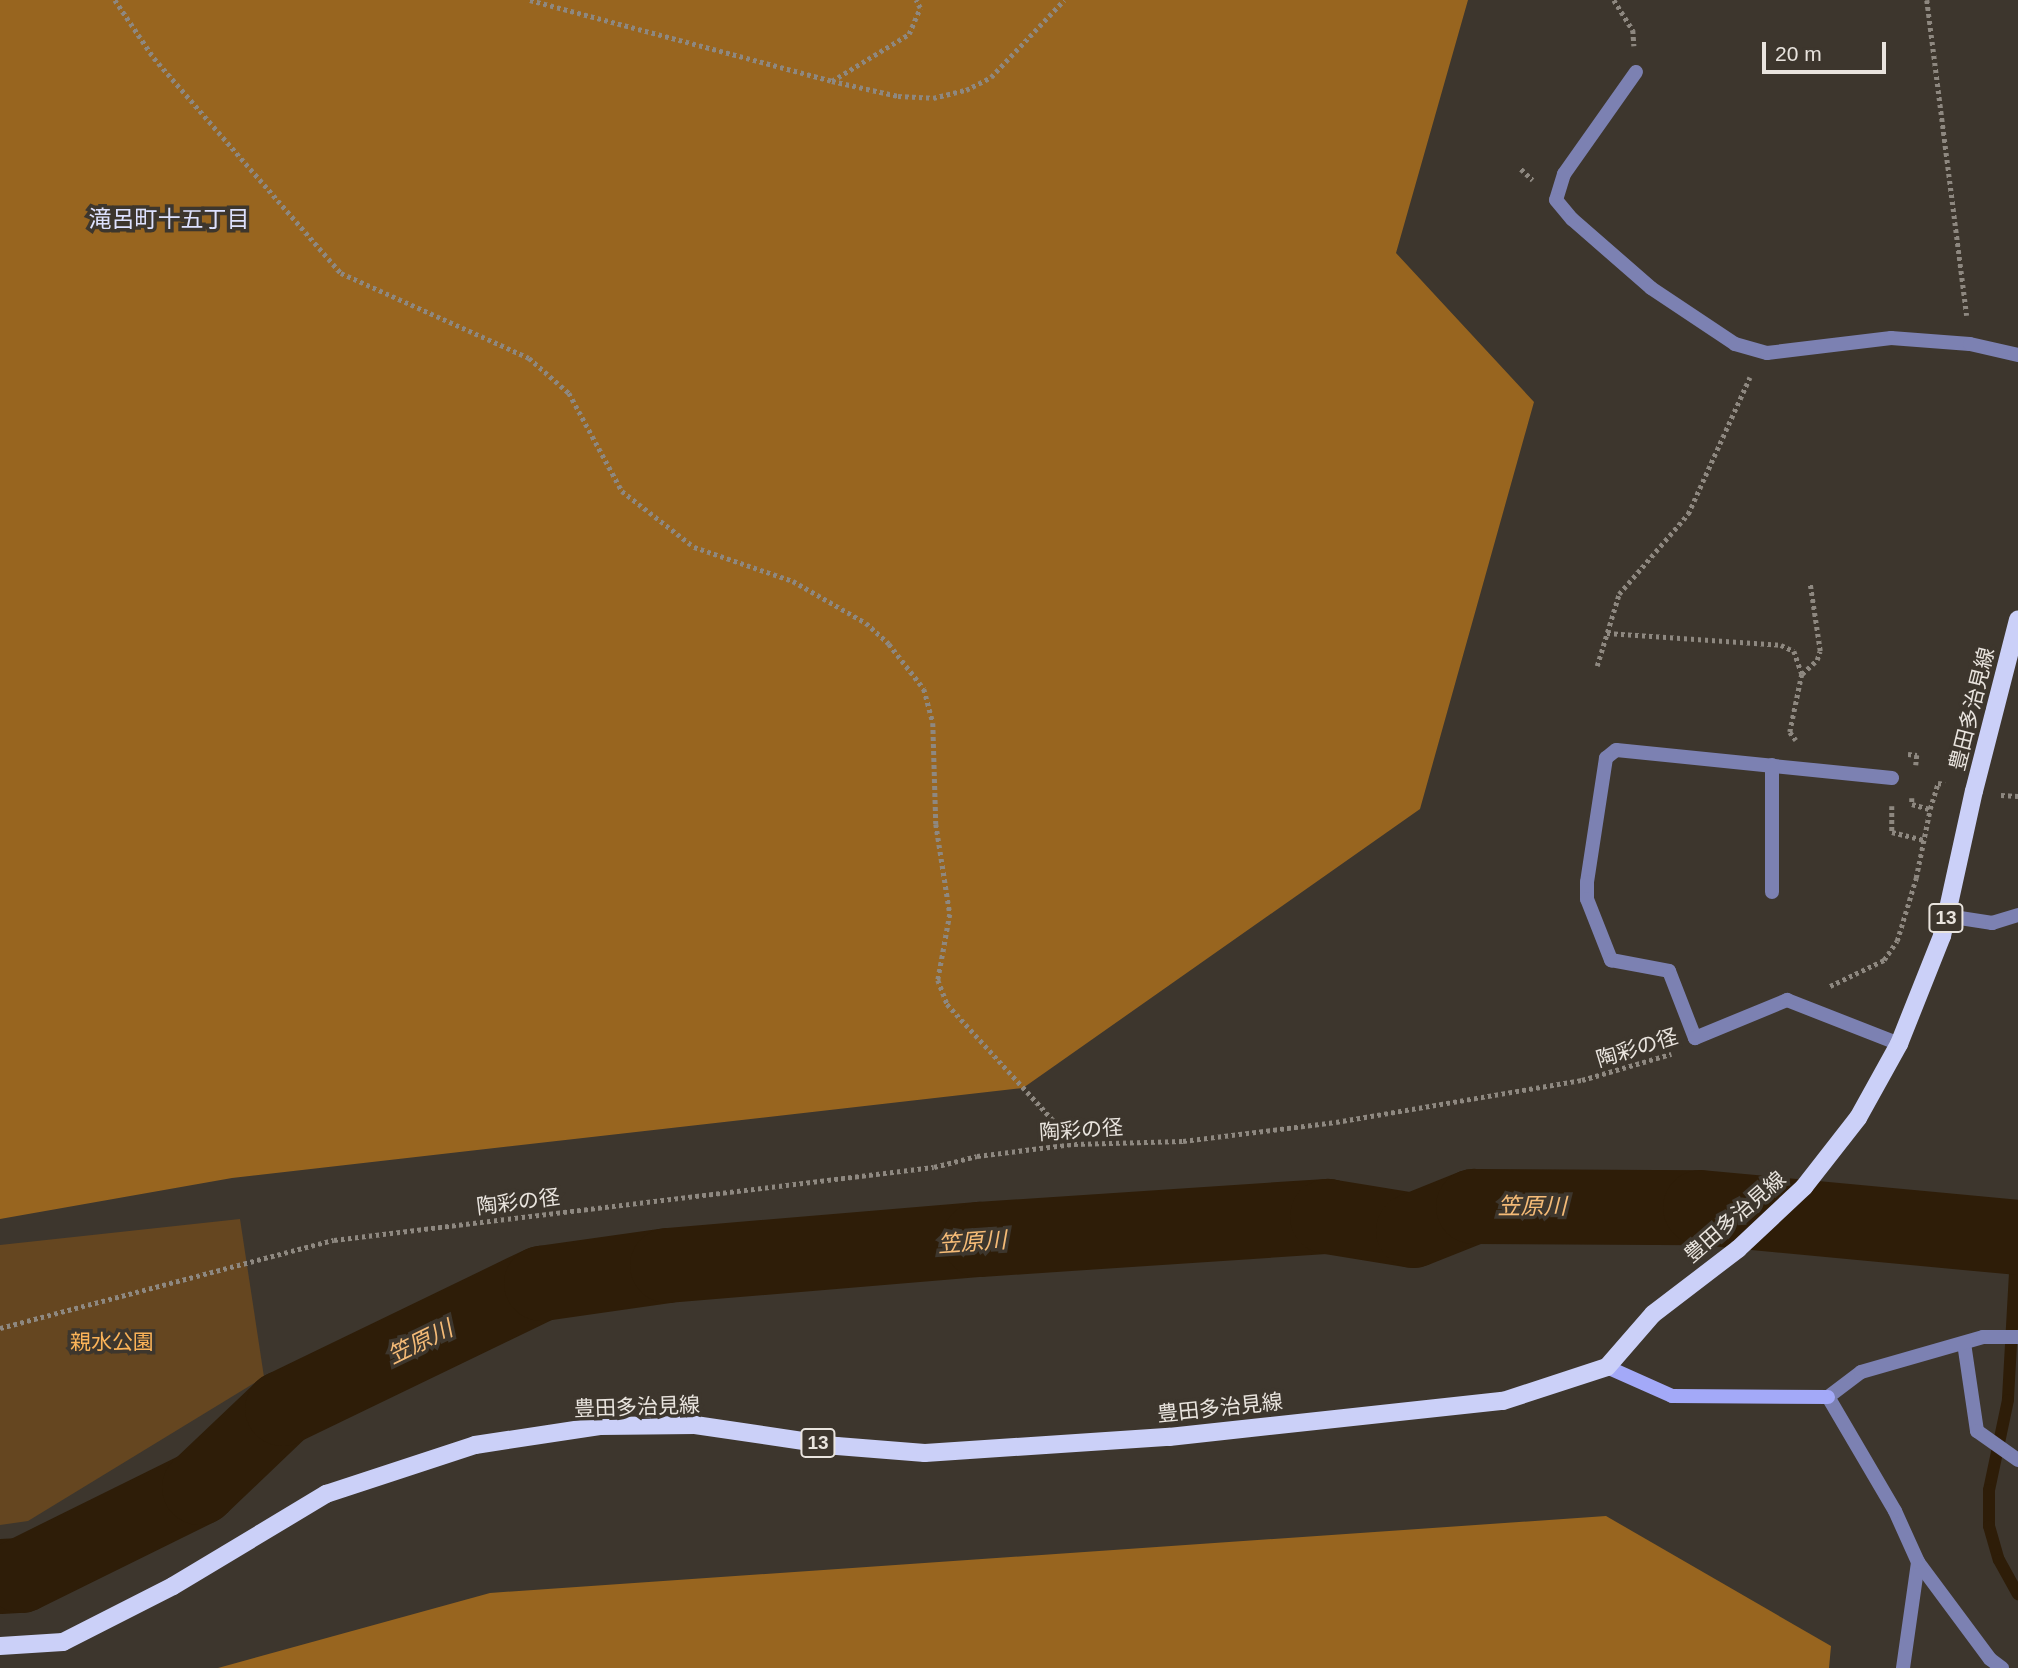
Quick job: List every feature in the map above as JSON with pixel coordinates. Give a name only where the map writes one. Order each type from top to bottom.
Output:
[{"type":"main road","name":"豊田多治見線","points":[[0,1646],[63,1642],[173,1586],[326,1494],[475,1445],[600,1426],[695,1425],[837,1446],[925,1453],[1129,1440],[1503,1401],[1607,1367],[1653,1314],[1738,1249],[1804,1187],[1858,1118],[1899,1044],[1942,936],[1974,791],[2018,620]]},
{"type":"street","points":[[1636,72],[1564,174],[1556,200],[1572,219],[1651,288],[1735,344],[1767,353],[1891,338],[1970,344],[2018,355]]},
{"type":"street","points":[[1892,778],[1616,750],[1606,758],[1587,882],[1587,899],[1611,960],[1669,971],[1695,1038],[1787,1000],[1899,1044]]},
{"type":"street","points":[[1772,765],[1772,892]]},
{"type":"street","points":[[1947,916],[1992,923],[2018,915]]},
{"type":"street","points":[[1607,1367],[1672,1396],[1828,1396],[1861,1372],[1983,1337],[2018,1336]]},
{"type":"street","points":[[1964,1343],[1977,1431],[2018,1460]]},
{"type":"street","points":[[1828,1396],[1895,1511],[1918,1562],[1990,1659],[2002,1668]]},
{"type":"street","points":[[1903,1668],[1918,1562]]},
{"type":"path","points":[[115,0],[154,58],[341,273],[529,358],[569,393],[622,491],[694,547],[793,581],[866,623],[889,644],[924,689],[933,723],[936,824],[950,914],[939,980],[947,1004],[1074,1144]]},
{"type":"path","points":[[530,0],[832,81],[898,96],[933,98],[966,90],[991,77],[1064,0]]},
{"type":"path","points":[[832,81],[909,34],[920,8],[916,0]]},
{"type":"path","points":[[1614,0],[1633,30],[1636,72]]},
{"type":"path","points":[[1927,0],[1970,344]]},
{"type":"path","points":[[1597,666],[1619,594],[1688,514],[1745,383],[1767,353]]},
{"type":"path","points":[[1801,674],[1817,660],[1820,651],[1810,584]]},
{"type":"path","points":[[1607,633],[1782,645],[1794,651],[1801,674],[1790,732],[1799,744]]},
{"type":"path","points":[[1902,754],[1917,755],[1916,767]]},
{"type":"path","points":[[1794,1003],[1884,960],[1901,929],[1938,783],[1974,791],[2018,796]]},
{"type":"path","points":[[1913,792],[1912,804],[1930,809]]},
{"type":"path","name":"陶彩の径","points":[[0,1328],[334,1240],[934,1167],[977,1156],[1074,1144],[1183,1141],[1336,1122],[1582,1080],[1673,1053]]},
{"type":"green space","name":"親水公園","points":[[240,1219],[264,1377],[28,1521],[0,1525],[0,1245]]},
{"type":"shaded area","points":[[0,0],[1468,0],[1396,253],[1534,402],[1420,809],[1023,1088],[232,1178],[0,1219]]},
{"type":"shaded area","points":[[1606,1516],[1831,1646],[1829,1668],[218,1668],[490,1593]]},
{"type":"waterway","name":"笠原川","points":[[0,1576],[21,1575],[199,1487],[282,1408],[541,1283],[667,1265],[979,1239],[1327,1216],[1413,1230],[1473,1206],[1700,1207],[2018,1237]]},
{"type":"waterway","points":[[2017,1237],[2008,1400],[1989,1490],[1989,1526],[1999,1560],[2018,1594]]},
{"type":"district","name":"滝呂町十五丁目","points":[[169,219]]}]
